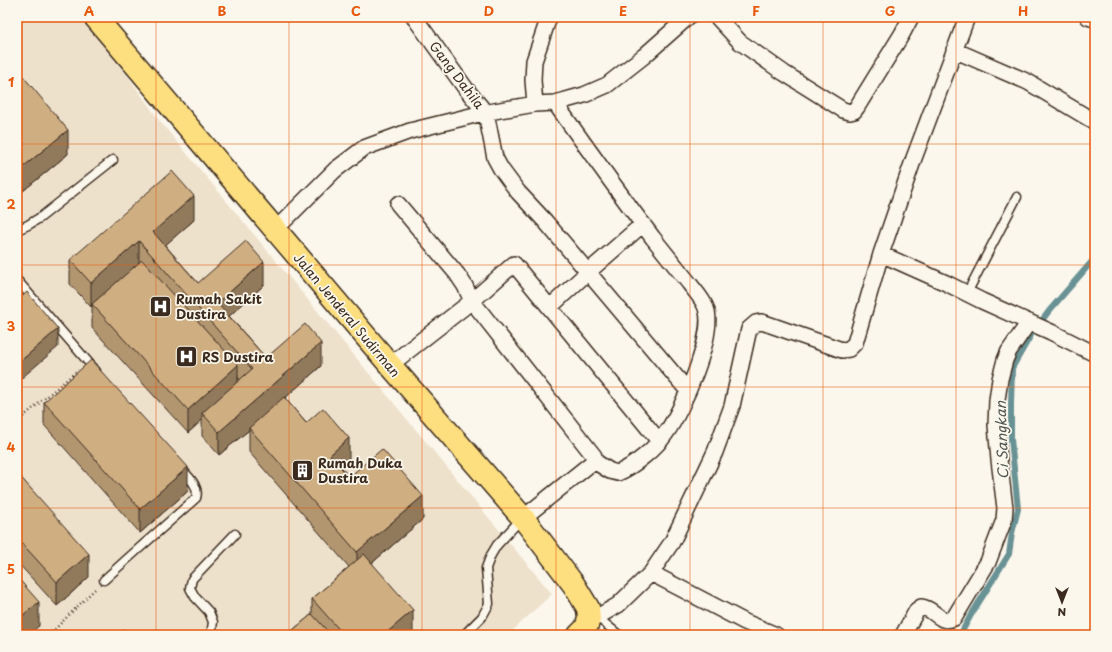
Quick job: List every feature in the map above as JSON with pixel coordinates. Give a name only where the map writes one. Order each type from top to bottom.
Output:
[{"type":"main road","name":"Jalan Jenderal Sudirman","points":[[103,20],[275,230],[523,518],[583,598],[588,608],[588,624]]},
{"type":"street","name":"Gang Dahila","points":[[414,17],[466,89],[486,113]]},
{"type":"street","points":[[535,104],[533,80],[534,61],[549,17]]},
{"type":"street","points":[[275,230],[335,170],[364,148],[410,131],[486,113],[535,104],[555,103],[584,95],[607,85],[644,56],[688,17]]},
{"type":"street","points":[[717,17],[740,42],[784,73],[843,110],[850,112],[854,111],[857,107],[911,17]]},
{"type":"street","points":[[588,624],[618,605],[651,573],[672,542],[715,452],[732,406],[749,329],[756,323],[762,322],[842,350],[849,349],[855,343],[881,254],[914,158],[967,17]]},
{"type":"street","points":[[954,50],[1028,82],[1095,122]]},
{"type":"street","points":[[555,103],[643,224],[698,295],[706,308],[707,319],[705,342],[688,391],[674,421],[666,434],[653,448],[618,473],[610,471],[594,461]]},
{"type":"street","points":[[486,113],[495,158],[518,192],[545,221],[688,391]]},
{"type":"street","points":[[398,204],[457,274],[472,301],[594,456],[594,461]]},
{"type":"street","points":[[550,308],[588,272],[643,224]]},
{"type":"street","points":[[881,254],[1036,325],[1095,354]]},
{"type":"street","points":[[390,365],[472,301],[514,264],[659,441]]},
{"type":"street","points":[[903,635],[917,610],[921,607],[925,607],[947,620],[954,618],[988,562],[1004,520],[1005,508],[996,425],[1000,379],[1009,351],[1036,325]]},
{"type":"street","points":[[523,518],[594,461]]},
{"type":"street","points":[[651,573],[745,622],[776,635]]},
{"type":"lane","points":[[17,230],[28,226],[41,217],[113,160]]},
{"type":"lane","points":[[967,293],[1017,197]]},
{"type":"lane","points":[[17,280],[102,378]]},
{"type":"lane","points":[[104,580],[196,498],[198,493],[195,486],[178,464]]},
{"type":"lane","points":[[464,635],[482,617],[489,604],[486,568],[491,555],[497,545],[523,518]]},
{"type":"lane","points":[[211,635],[213,622],[210,612],[195,597],[190,588],[192,579],[235,534]]},
{"type":"lane","points":[[588,624],[619,635]]},
{"type":"path","points":[[17,422],[87,361]]},
{"type":"path","points":[[49,635],[104,580]]},
{"type":"shaded area","name":"RS Dustira","points":[[17,17],[86,17],[159,120],[552,594],[508,635],[17,635]]},
{"type":"building","points":[[17,69],[68,130],[23,167],[17,160]]},
{"type":"building","points":[[172,171],[194,196],[153,232],[198,283],[246,241],[264,262],[217,303],[266,358],[305,324],[321,343],[219,432],[202,413],[252,369],[139,241],[91,283],[70,260]]},
{"type":"building","points":[[142,260],[238,365],[188,410],[92,304]]},
{"type":"building","points":[[27,292],[58,329],[17,364],[17,301]]},
{"type":"building","points":[[91,360],[188,467],[140,509],[44,402]]},
{"type":"building","points":[[284,397],[306,423],[323,408],[349,438],[330,455],[349,477],[382,449],[423,496],[357,552],[249,428]]},
{"type":"building","points":[[17,473],[89,554],[57,582],[17,538]]},
{"type":"building","points":[[364,554],[413,610],[384,635],[344,635],[312,599]]},
{"type":"building","points":[[17,577],[39,602],[17,620]]},
{"type":"building","points":[[312,614],[331,635],[287,635]]},
{"type":"building","points":[[123,630],[128,635],[118,635]]},
{"type":"waterway","name":"Ci Sangkan","points":[[960,635],[1009,554],[1018,509],[1011,439],[1012,368],[1031,335],[1049,311],[1095,258]]},
{"type":"place","name":"Rumah Sakit Dustira","points":[[160,306]]},
{"type":"place","name":"RS Dustira","points":[[186,357]]},
{"type":"place","name":"Rumah Duka Dustira","points":[[302,470]]}]
